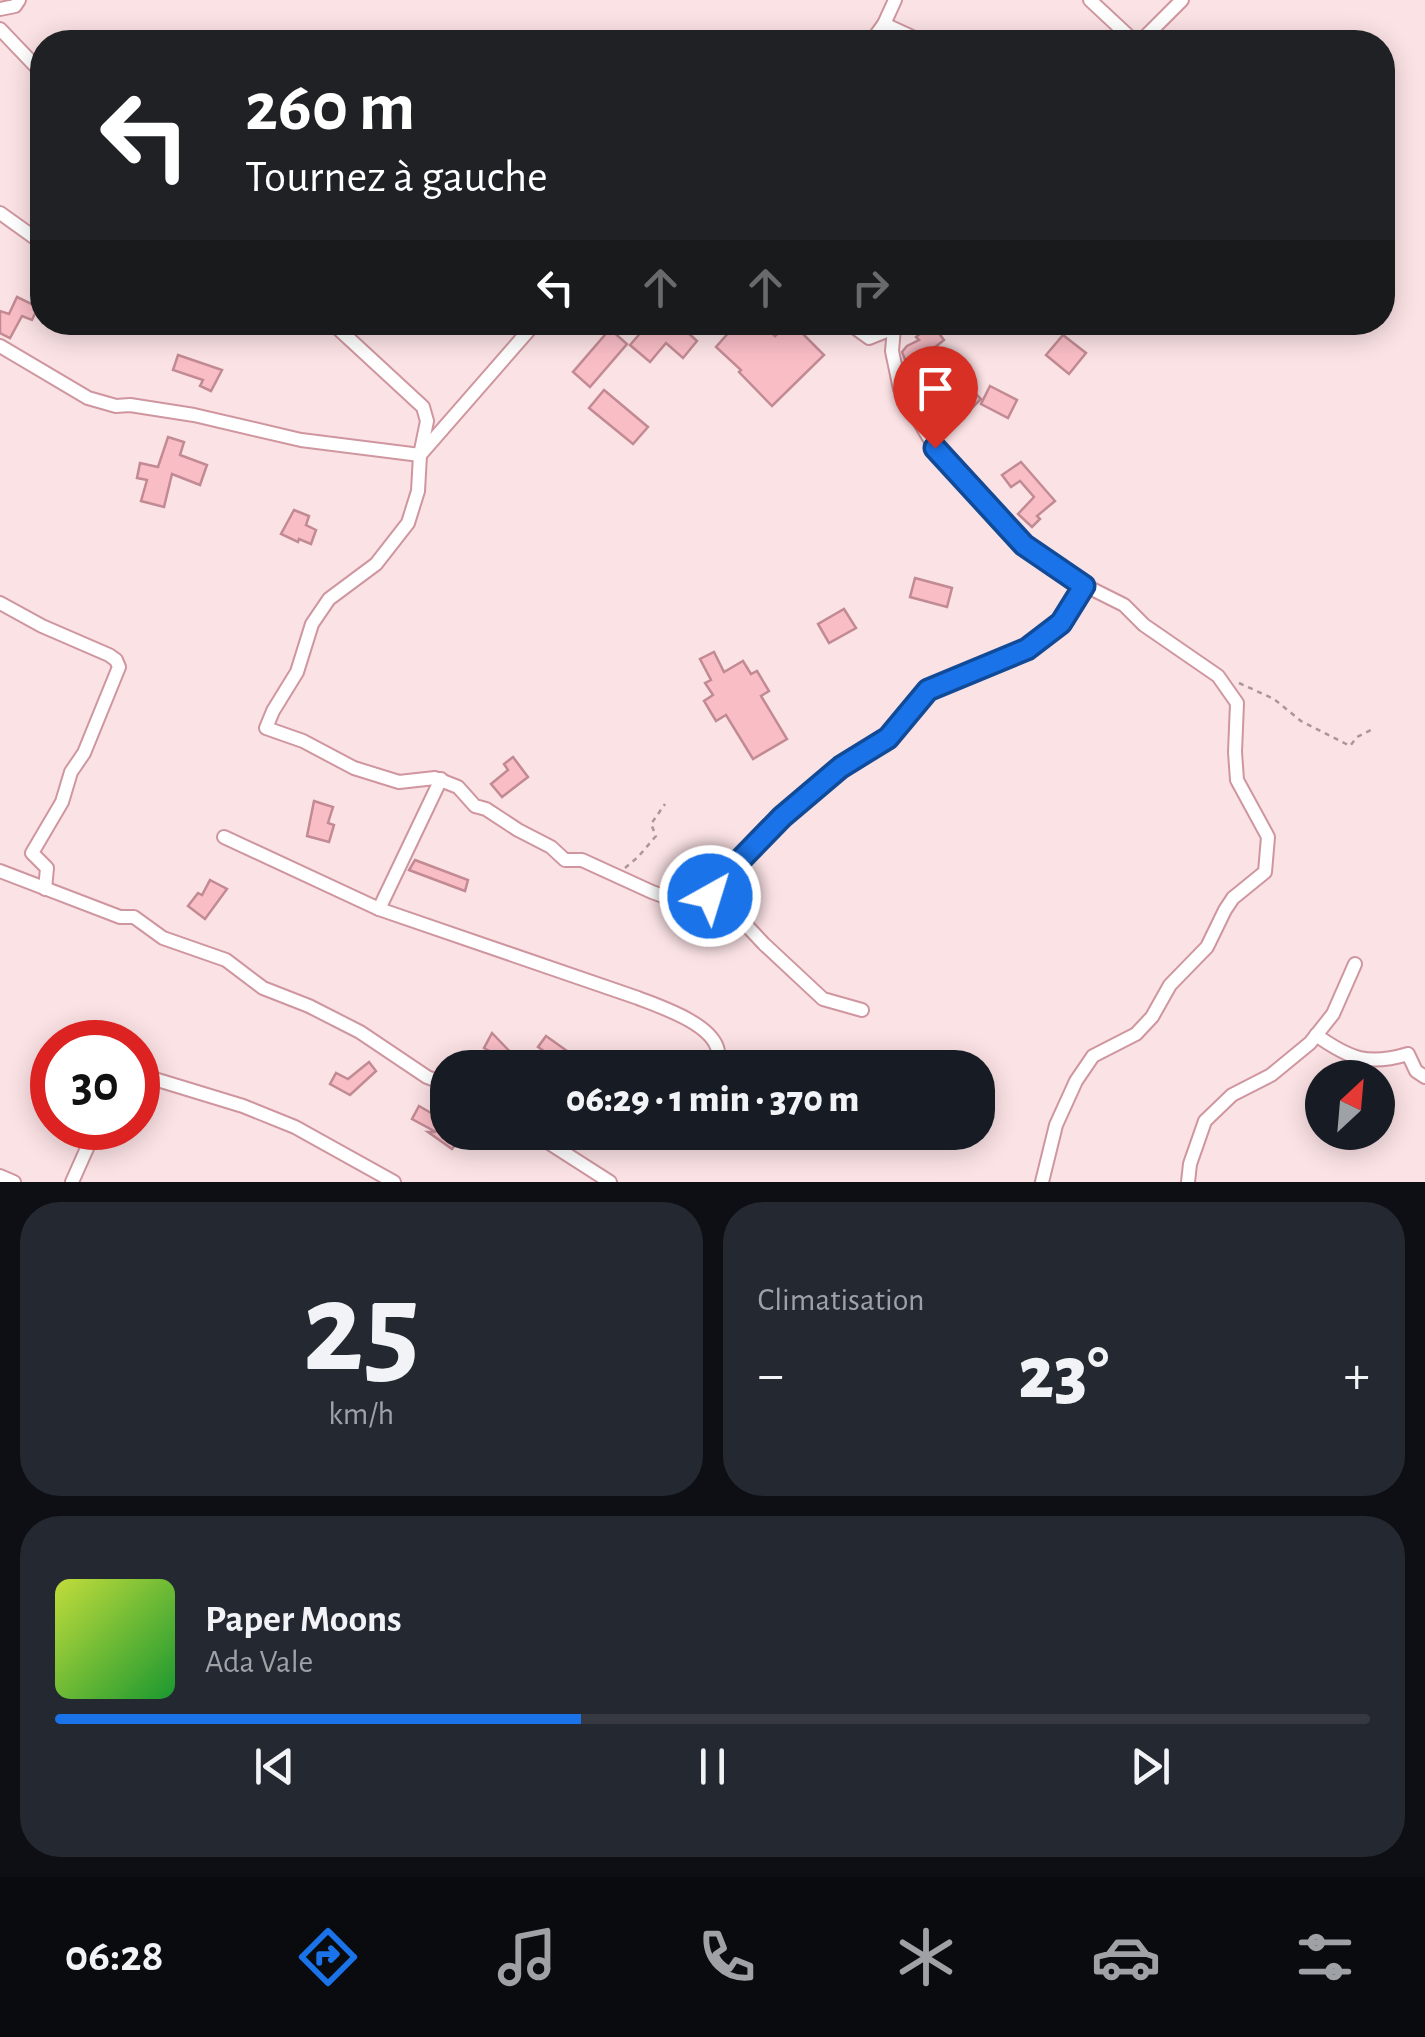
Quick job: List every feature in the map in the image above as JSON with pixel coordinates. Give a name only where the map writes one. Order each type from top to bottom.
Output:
[{"type":"street","points":[[0,9],[15,6],[19,0]]},
{"type":"street","points":[[880,30],[895,0]]},
{"type":"street","points":[[1090,0],[1124,30]]},
{"type":"street","points":[[1150,30],[1182,0]]},
{"type":"street","points":[[884,24],[897,30]]},
{"type":"street","points":[[0,28],[30,60]]},
{"type":"street","points":[[0,213],[30,235]]},
{"type":"street","points":[[345,335],[423,407],[427,421],[418,491],[408,523],[376,564],[328,599],[312,624],[297,672],[266,728],[303,741],[354,768],[400,782],[440,779],[463,790],[475,806],[551,847],[565,860],[582,860],[694,907],[710,896],[712,889],[782,817],[841,767],[888,738],[928,690],[1027,649],[1061,623],[1084,586]]},
{"type":"street","points":[[420,454],[525,335]]},
{"type":"street","points":[[897,335],[892,352],[900,389],[935,448],[1024,545],[1084,586],[1124,605],[1144,625],[1218,676],[1237,703],[1236,780],[1268,837],[1264,872],[1224,910],[1207,947],[1170,985],[1152,1017],[1136,1034],[1094,1056],[1076,1081],[1056,1124],[1042,1182]]},
{"type":"street","points":[[0,346],[88,398],[116,406],[194,416],[301,440],[420,454]]},
{"type":"street","points":[[0,603],[109,655],[119,667],[84,753],[70,772],[62,802],[32,852],[47,868],[45,889]]},
{"type":"street","points":[[378,909],[440,779]]},
{"type":"street","points":[[224,837],[378,909],[678,1014],[709,1033],[718,1050]]},
{"type":"street","points":[[0,871],[120,917],[134,917],[163,938],[216,955],[263,988],[360,1032],[430,1078]]},
{"type":"street","points":[[714,890],[822,999],[862,1010]]},
{"type":"street","points":[[1188,1182],[1190,1164],[1206,1121],[1232,1094],[1271,1075],[1316,1035],[1332,1014],[1355,964]]},
{"type":"street","points":[[1316,1035],[1334,1048],[1370,1061],[1408,1054],[1416,1070],[1425,1077]]},
{"type":"street","points":[[160,1081],[244,1106],[294,1127],[394,1182]]},
{"type":"street","points":[[72,1182],[86,1150]]},
{"type":"street","points":[[560,1150],[610,1182]]},
{"type":"street","points":[[0,1176],[14,1182]]},
{"type":"path","points":[[1218,676],[1274,698],[1301,721],[1350,746],[1371,730]]},
{"type":"path","points":[[616,875],[656,836],[651,824],[665,804]]},
{"type":"building","points":[[17,297],[30,303],[30,319],[22,316],[10,338],[0,333],[0,311],[9,314]]},
{"type":"building","points":[[605,335],[617,335],[627,344],[590,387],[573,372]]},
{"type":"building","points":[[639,335],[690,335],[697,341],[683,358],[666,343],[650,362],[630,345]]},
{"type":"building","points":[[727,335],[804,335],[824,355],[772,406],[716,347]]},
{"type":"building","points":[[940,335],[944,340],[924,356],[947,384],[934,395],[916,373],[921,370],[906,362],[902,352],[919,340],[916,337]]},
{"type":"building","points":[[1063,335],[1086,353],[1069,374],[1046,355]]},
{"type":"building","points":[[178,355],[222,370],[211,391],[200,386],[203,380],[173,370]]},
{"type":"building","points":[[960,378],[981,399],[969,411],[948,390]]},
{"type":"building","points":[[990,386],[1017,400],[1008,418],[981,404]]},
{"type":"building","points":[[604,390],[648,427],[633,444],[589,408]]},
{"type":"building","points":[[168,437],[184,442],[180,455],[207,465],[200,485],[172,474],[164,507],[141,501],[147,480],[137,478],[140,463],[158,467]]},
{"type":"building","points":[[1021,462],[1055,501],[1037,516],[1040,519],[1032,527],[1018,514],[1034,497],[1020,481],[1011,487],[1002,475]]},
{"type":"building","points":[[294,510],[309,516],[306,525],[316,530],[311,544],[281,534]]},
{"type":"building","points":[[915,578],[952,588],[947,607],[910,597]]},
{"type":"building","points":[[844,609],[856,628],[829,643],[818,624]]},
{"type":"building","points":[[714,652],[724,672],[743,661],[751,674],[757,671],[769,691],[761,696],[787,739],[753,759],[726,715],[716,721],[704,701],[713,695],[705,683],[711,680],[700,659]]},
{"type":"building","points":[[513,757],[528,777],[502,797],[491,784],[508,770],[504,764]]},
{"type":"building","points":[[314,801],[333,807],[328,823],[334,825],[329,842],[307,836]]},
{"type":"building","points":[[415,860],[468,880],[465,891],[409,870]]},
{"type":"building","points":[[210,880],[227,889],[205,919],[188,906],[198,893],[202,895]]},
{"type":"building","points":[[492,1033],[508,1050],[488,1050],[484,1048]]},
{"type":"building","points":[[546,1036],[566,1050],[542,1050],[538,1047]]},
{"type":"building","points":[[369,1062],[376,1071],[350,1095],[330,1084],[336,1073],[348,1079]]},
{"type":"building","points":[[419,1106],[430,1112],[430,1129],[412,1119]]},
{"type":"route","points":[[710,896],[712,889],[782,817],[841,767],[888,738],[928,690],[1027,649],[1061,623],[1084,586],[1024,545],[935,448]]}]
